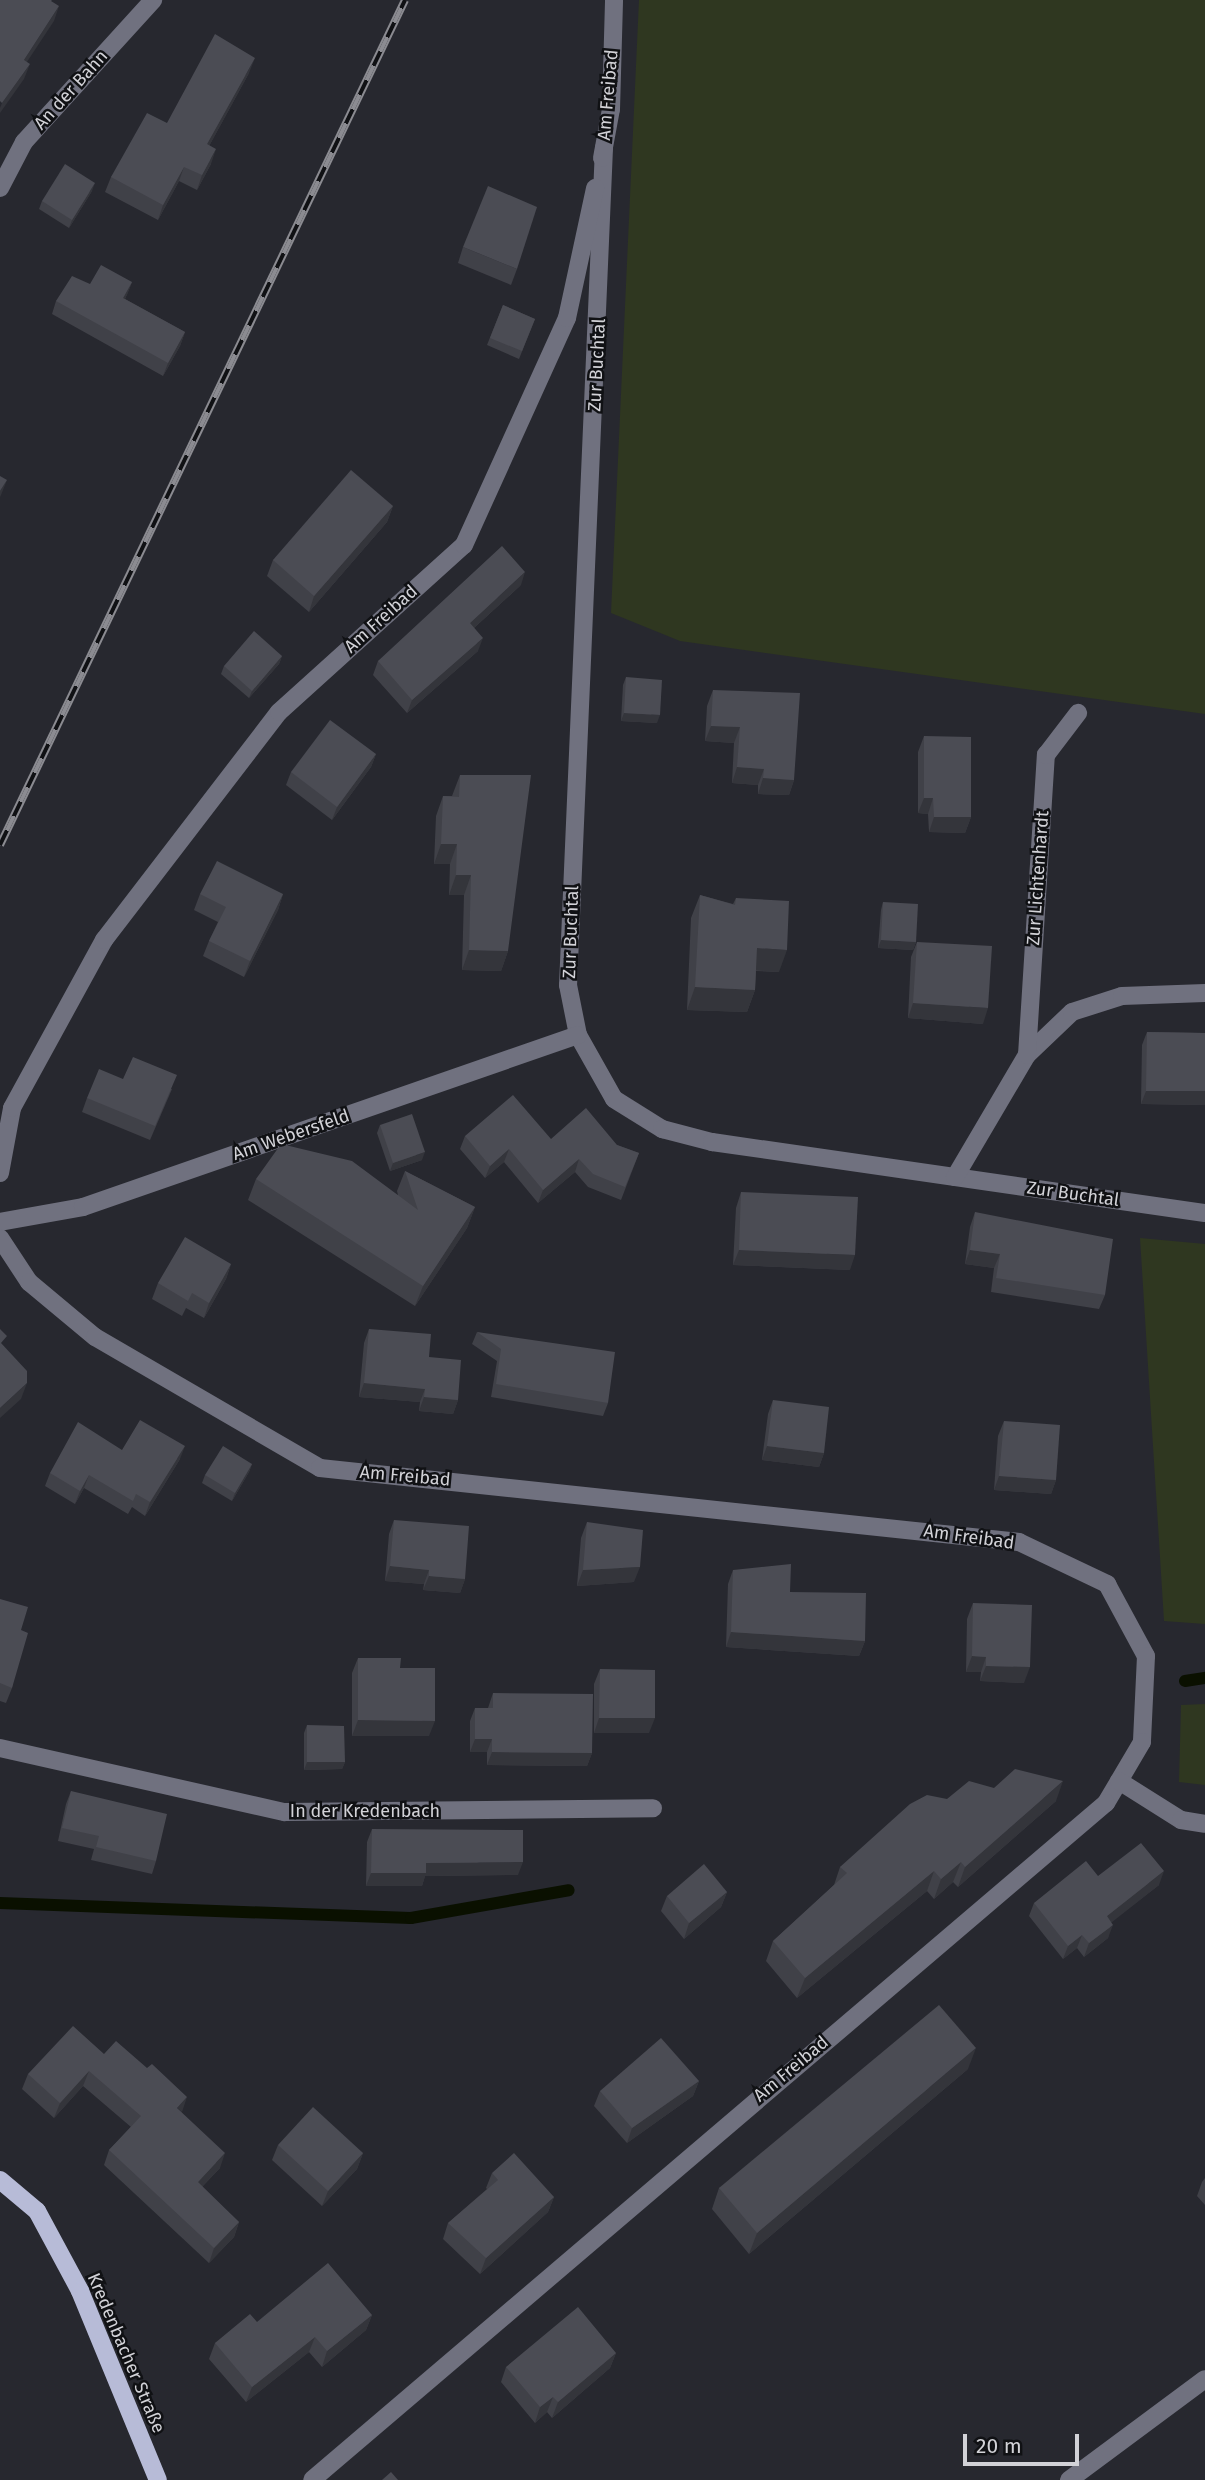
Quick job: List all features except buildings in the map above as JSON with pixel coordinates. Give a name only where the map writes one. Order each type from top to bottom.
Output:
[{"type":"main road","name":"Kredenbacher Straße","points":[[0,2180],[37,2211],[80,2291],[158,2480]]},
{"type":"street","name":"An der Bahn","points":[[0,188],[24,142],[153,0]]},
{"type":"street","name":"Am Freibad","points":[[0,1173],[12,1108],[104,940],[279,712],[464,545],[567,318],[604,148],[614,0]]},
{"type":"street","name":"Zur Buchtal","points":[[604,148],[568,985],[578,1035],[614,1099],[662,1129],[955,1177],[1205,1213]]},
{"type":"street","name":"Zur Lichtenhardt","points":[[1027,1055],[1046,755],[1077,713]]},
{"type":"street","name":"Zur Lichtenhardt","points":[[955,1177],[1027,1055],[1072,1012],[1122,996],[1205,993]]},
{"type":"street","name":"Am Webersfeld","points":[[0,1222],[83,1207],[578,1035]]},
{"type":"street","name":"Am Freibad","points":[[0,1238],[29,1282],[95,1337],[320,1468],[1018,1542],[1107,1584],[1146,1656],[1142,1742],[1105,1803],[312,2480]]},
{"type":"street","name":"In der Kredenbach","points":[[0,1748],[285,1812],[653,1808]]},
{"type":"street","points":[[1119,1781],[1181,1820],[1205,1824]]},
{"type":"street","points":[[1069,2480],[1205,2379]]},
{"type":"green space","points":[[639,0],[1205,0],[1205,714],[680,641],[611,613]]},
{"type":"green space","points":[[1140,1238],[1205,1244],[1205,1624],[1164,1621]]},
{"type":"green space","points":[[1205,1704],[1205,1785],[1179,1782],[1181,1705]]},
{"type":"waterway","points":[[1185,1681],[1205,1678]]},
{"type":"waterway","points":[[0,1903],[411,1918],[569,1890]]},
{"type":"railway","points":[[0,845],[405,0]]}]
